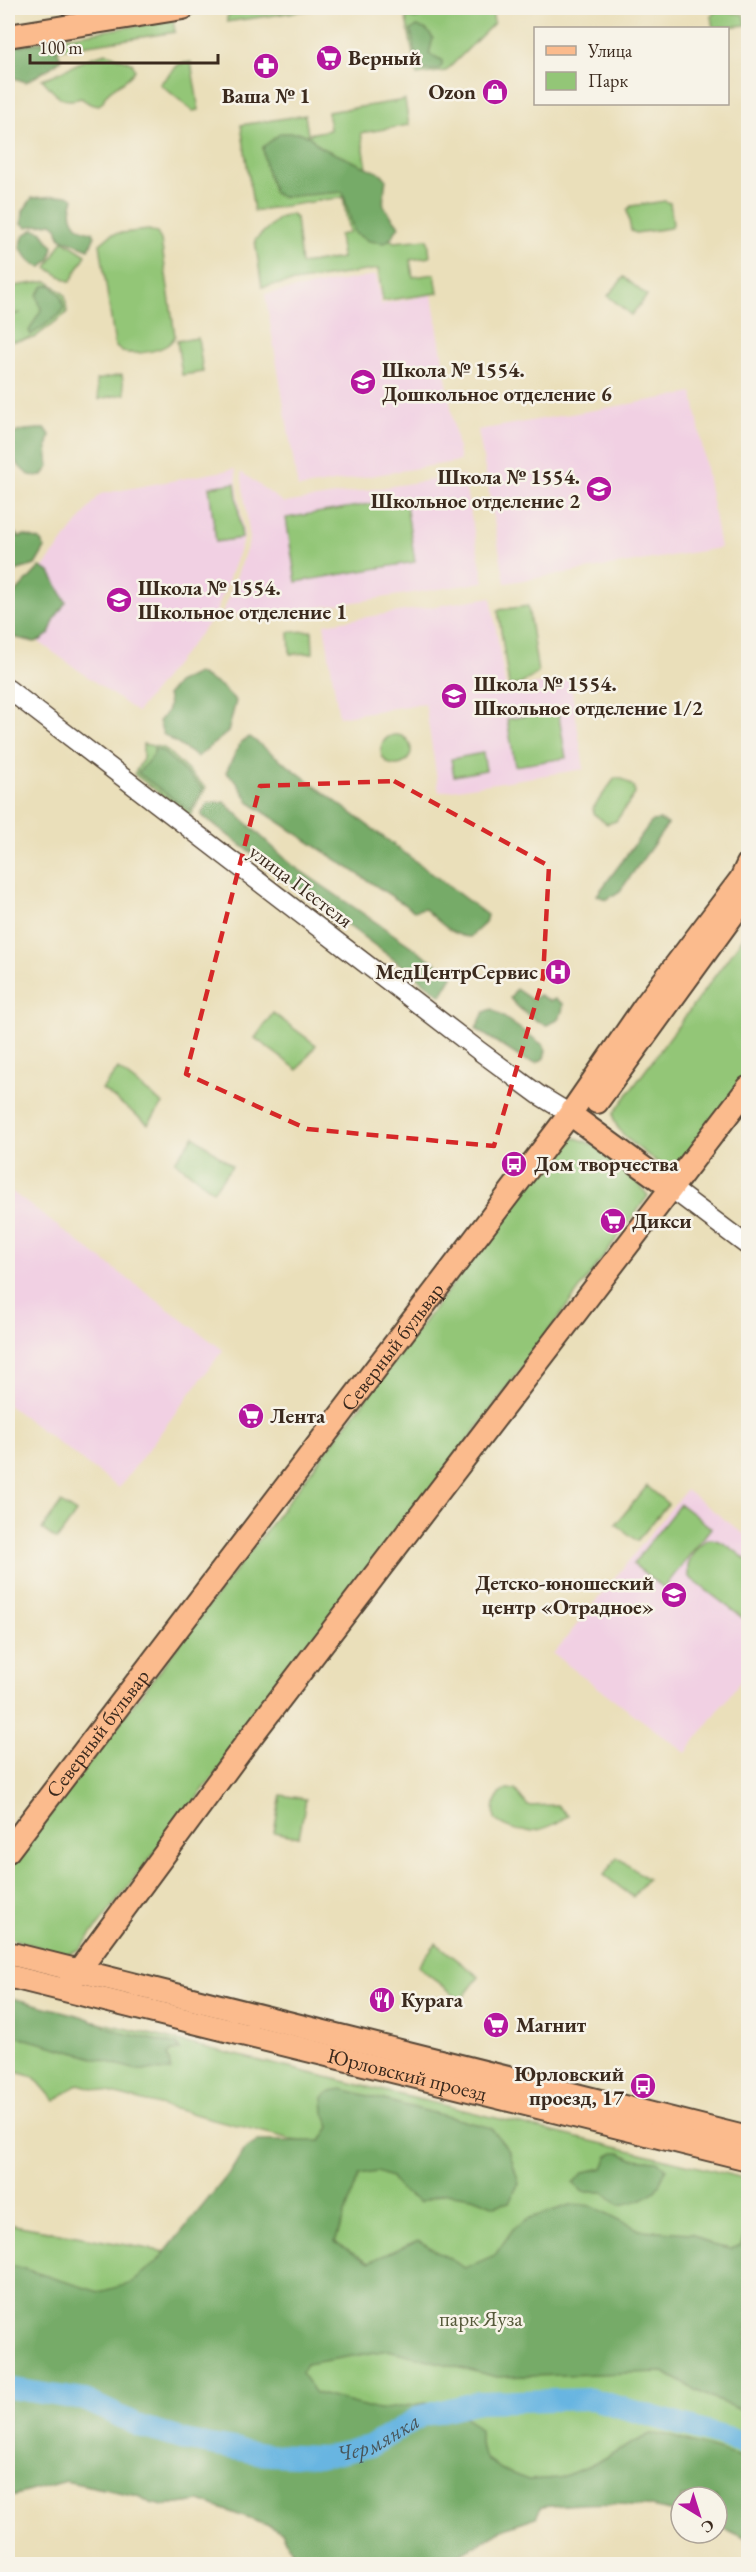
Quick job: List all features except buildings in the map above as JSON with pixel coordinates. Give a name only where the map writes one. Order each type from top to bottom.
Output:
[{"type":"main road","points":[[8,36],[183,8]]},
{"type":"main road","name":"Северный бульвар","points":[[576,1118],[644,1007],[741,879],[748,864]]},
{"type":"main road","name":"Северный бульвар","points":[[8,1851],[748,894]]},
{"type":"main road","points":[[65,1989],[253,1734],[748,1088]]},
{"type":"main road","points":[[576,1118],[671,1188]]},
{"type":"main road","name":"Юрловский проезд","points":[[8,1953],[748,2138]]},
{"type":"main road","name":"Юрловский проезд","points":[[8,1976],[748,2159]]},
{"type":"street","name":"улица Пестеля","points":[[8,689],[478,1050],[539,1095],[576,1118]]},
{"type":"street","points":[[671,1188],[748,1246]]},
{"type":"highlighted area","points":[[394,781],[549,866],[543,978],[494,1146],[307,1129],[186,1074],[260,786]]},
{"type":"shaded area","name":"Школа № 1554. Дошкольное отделение 6","points":[[376,275],[381,304],[432,295],[460,461],[298,488],[265,294]]},
{"type":"shaded area","name":"Школа № 1554. Школьное отделение 2","points":[[693,393],[720,548],[505,583],[478,430]]},
{"type":"shaded area","name":"Школа № 1554. Школьное отделение 1","points":[[235,469],[244,538],[215,615],[137,712],[8,620],[8,612],[100,494]]},
{"type":"shaded area","name":"Школа № 1554. Школьное отделение 1","points":[[241,472],[284,503],[463,475],[484,582],[258,617],[223,613],[250,539]]},
{"type":"shaded area","name":"Школа № 1554. Школьное отделение 1/2","points":[[491,597],[506,689],[570,679],[584,769],[439,792],[425,703],[339,717],[324,624]]},
{"type":"shaded area","points":[[8,1189],[223,1350],[119,1488],[8,1405]]},
{"type":"shaded area","name":"Детско-юношеский центр «Отрадное»","points":[[686,1490],[748,1537],[748,1671],[686,1753],[553,1654]]},
{"type":"green space","points":[[257,8],[322,8],[227,22],[227,17],[233,12]]},
{"type":"green space","points":[[404,8],[492,8],[494,23],[446,71],[417,75]]},
{"type":"green space","points":[[406,8],[484,8],[466,12],[426,14],[415,19],[407,16]]},
{"type":"green space","points":[[716,11],[743,14],[747,25],[713,27],[711,16]]},
{"type":"green space","points":[[173,20],[175,32],[8,57],[8,46]]},
{"type":"green space","points":[[417,26],[427,30],[433,38],[429,54],[442,60],[442,66],[437,70],[422,70],[416,58],[411,30]]},
{"type":"green space","points":[[41,43],[56,48],[61,59],[26,82],[8,76],[8,48]]},
{"type":"green space","points":[[107,53],[132,63],[135,70],[109,92],[100,104],[91,104],[81,98],[63,99],[42,79],[90,58]]},
{"type":"green space","points":[[191,62],[199,110],[193,111],[160,84],[179,64]]},
{"type":"green space","points":[[405,100],[409,125],[361,133],[378,232],[394,242],[428,239],[430,257],[410,260],[413,277],[435,274],[438,293],[383,301],[378,269],[262,287],[255,240],[279,218],[291,214],[296,218],[301,264],[342,258],[339,235],[349,233],[343,197],[254,211],[241,125],[305,115],[308,134],[330,130],[328,112]]},
{"type":"green space","points":[[281,133],[301,133],[310,137],[320,147],[382,174],[386,179],[384,205],[399,226],[392,237],[385,243],[369,241],[354,233],[343,192],[281,197],[274,193],[265,164],[263,147]]},
{"type":"green space","points":[[68,195],[74,199],[71,211],[74,221],[95,236],[89,249],[60,238],[57,227],[52,223],[26,227],[22,223],[23,211],[32,198]]},
{"type":"green space","points":[[665,201],[670,203],[673,224],[670,228],[636,233],[631,231],[627,210],[631,206]]},
{"type":"green space","points":[[34,229],[41,231],[53,247],[50,259],[41,268],[29,260],[20,247],[24,235]]},
{"type":"green space","points":[[149,230],[157,233],[161,240],[175,336],[166,346],[159,349],[136,353],[122,352],[115,346],[100,244],[112,234]]},
{"type":"green space","points":[[63,240],[86,255],[70,282],[47,268]]},
{"type":"green space","points":[[624,277],[647,296],[631,315],[608,296]]},
{"type":"green space","points":[[48,281],[65,295],[67,313],[34,338],[8,342],[8,316],[21,313],[8,315],[8,287]]},
{"type":"green space","points":[[51,285],[61,296],[64,309],[31,335],[29,331],[41,310],[37,295],[44,286]]},
{"type":"green space","points":[[198,338],[203,372],[182,375],[177,341]]},
{"type":"green space","points":[[122,375],[125,394],[99,399],[96,380]]},
{"type":"green space","points":[[46,429],[50,435],[47,448],[49,467],[42,476],[31,475],[24,471],[12,456],[9,444],[10,438],[16,432]]},
{"type":"green space","points":[[235,483],[242,538],[216,542],[209,487]]},
{"type":"green space","points":[[405,498],[415,562],[296,582],[286,518]]},
{"type":"green space","points":[[8,528],[20,537],[24,535],[40,540],[45,548],[35,565],[8,573]]},
{"type":"green space","points":[[40,567],[50,572],[66,602],[55,618],[49,634],[41,640],[34,642],[8,636],[8,601]]},
{"type":"green space","points":[[528,606],[538,673],[521,684],[509,686],[498,610]]},
{"type":"green space","points":[[312,631],[313,653],[290,654],[289,632]]},
{"type":"green space","points":[[197,673],[221,686],[236,701],[228,732],[197,757],[163,734],[159,721],[168,709],[167,695],[177,683]]},
{"type":"green space","points":[[558,711],[566,758],[515,766],[507,719]]},
{"type":"green space","points":[[396,735],[402,736],[410,744],[410,756],[402,764],[396,765],[390,764],[382,756],[381,750],[382,744],[390,736]]},
{"type":"green space","points":[[250,737],[487,915],[485,923],[470,937],[457,934],[445,927],[424,908],[414,911],[250,803],[236,781],[226,772],[241,742]]},
{"type":"green space","points":[[143,744],[164,748],[206,788],[190,816],[134,774],[143,759]]},
{"type":"green space","points":[[154,749],[162,751],[203,789],[190,811],[138,773],[154,754]]},
{"type":"green space","points":[[483,753],[486,770],[454,776],[451,759]]},
{"type":"green space","points":[[615,778],[621,778],[634,787],[635,794],[616,821],[607,824],[594,814],[593,808]]},
{"type":"green space","points":[[224,802],[292,865],[453,975],[441,995],[201,815],[207,804]]},
{"type":"green space","points":[[660,820],[668,824],[620,891],[606,900],[597,895],[652,821]]},
{"type":"green space","points":[[748,931],[748,1077],[683,1164],[675,1170],[667,1169],[625,1136],[614,1120],[614,1113]]},
{"type":"green space","points":[[516,989],[532,1000],[539,995],[550,1001],[555,999],[563,1004],[561,1015],[547,1025],[538,1021],[510,998]]},
{"type":"green space","points":[[492,1009],[543,1045],[546,1050],[544,1058],[537,1063],[524,1060],[476,1029],[484,1012]]},
{"type":"green space","points":[[273,1013],[316,1045],[298,1070],[255,1038]]},
{"type":"green space","points":[[118,1069],[163,1104],[148,1124],[102,1089]]},
{"type":"green space","points":[[194,1136],[232,1166],[213,1191],[175,1161]]},
{"type":"green space","points":[[576,1138],[597,1147],[616,1161],[634,1178],[648,1196],[367,1578],[80,1949],[66,1955],[8,1938],[8,1870],[560,1143]]},
{"type":"green space","points":[[647,1486],[668,1504],[637,1541],[616,1524]]},
{"type":"green space","points":[[61,1503],[76,1513],[57,1540],[42,1529]]},
{"type":"green space","points":[[680,1504],[711,1528],[664,1588],[633,1564]]},
{"type":"green space","points":[[707,1539],[724,1543],[748,1561],[748,1622],[689,1577],[689,1561],[698,1547]]},
{"type":"green space","points":[[507,1789],[515,1790],[528,1806],[557,1805],[568,1816],[550,1826],[532,1831],[504,1826],[495,1820],[494,1805],[499,1795]]},
{"type":"green space","points":[[281,1795],[306,1799],[299,1837],[274,1832]]},
{"type":"green space","points":[[617,1857],[647,1879],[633,1897],[604,1875]]},
{"type":"green space","points":[[436,1943],[479,1977],[461,2000],[418,1966]]},
{"type":"green space","points":[[8,1997],[84,2017],[123,2033],[177,2045],[180,2050],[172,2051],[168,2055],[171,2071],[137,2070],[8,2034]]},
{"type":"green space","name":"парк Яуза","points":[[8,2000],[748,2179],[748,2540],[729,2531],[729,2485],[669,2485],[669,2511],[646,2506],[592,2502],[541,2507],[536,2517],[507,2527],[443,2564],[300,2564],[282,2533],[267,2525],[200,2501],[164,2506],[151,2503],[138,2496],[65,2481],[8,2497],[8,2224],[223,2262],[329,2149],[78,2084],[55,2101],[34,2077],[8,2070]]},
{"type":"green space","name":"парк Яуза","points":[[342,2089],[491,2128],[509,2151],[519,2183],[509,2202],[495,2206],[472,2197],[446,2193],[419,2202],[400,2190],[391,2177],[377,2172],[359,2175],[335,2242],[369,2262],[418,2240],[465,2268],[495,2255],[513,2229],[527,2219],[573,2204],[592,2206],[640,2230],[692,2233],[712,2245],[731,2249],[741,2245],[748,2223],[748,2413],[711,2398],[663,2372],[497,2377],[388,2350],[306,2364],[301,2373],[316,2393],[378,2410],[425,2403],[457,2409],[480,2430],[480,2445],[487,2459],[500,2469],[528,2480],[559,2478],[590,2466],[650,2434],[666,2435],[748,2459],[748,2540],[729,2531],[729,2485],[669,2485],[669,2510],[646,2506],[611,2504],[541,2507],[536,2517],[507,2527],[443,2564],[300,2564],[282,2533],[267,2525],[200,2501],[164,2506],[151,2503],[138,2496],[65,2481],[8,2497],[8,2264],[99,2292],[129,2284],[157,2262],[231,2171],[243,2151],[258,2141],[321,2141],[330,2127],[324,2113],[323,2097],[331,2091]]},
{"type":"green space","points":[[620,2153],[632,2159],[657,2161],[666,2168],[659,2184],[650,2195],[619,2205],[604,2192],[583,2192],[573,2183],[584,2172],[603,2168],[608,2156]]},
{"type":"waterway","name":"Чермянка","points":[[8,2388],[85,2400],[140,2426],[188,2441],[269,2455],[323,2457],[371,2446],[421,2416],[478,2402],[592,2399],[748,2444]]},
{"type":"place","name":"Верный","points":[[329,58]]},
{"type":"place","name":"Ваша № 1","points":[[266,66]]},
{"type":"place","name":"Ozon","points":[[495,92]]},
{"type":"place","name":"Школа № 1554. Дошкольное отделение 6","points":[[363,382]]},
{"type":"place","name":"Школа № 1554. Школьное отделение 2","points":[[599,489]]},
{"type":"place","name":"Школа № 1554. Школьное отделение 1","points":[[119,600]]},
{"type":"place","name":"Школа № 1554. Школьное отделение 1/2","points":[[454,696]]},
{"type":"place","name":"МедЦентрСервис","points":[[558,972]]},
{"type":"place","name":"Дом творчества","points":[[514,1164]]},
{"type":"place","name":"Дикси","points":[[613,1221]]},
{"type":"place","name":"Лента","points":[[251,1416]]},
{"type":"place","name":"Детско-юношеский центр «Отрадное»","points":[[674,1595]]},
{"type":"place","name":"Курага","points":[[382,2000]]},
{"type":"place","name":"Магнит","points":[[496,2025]]},
{"type":"place","name":"Юрловский проезд, 17","points":[[643,2086]]}]
